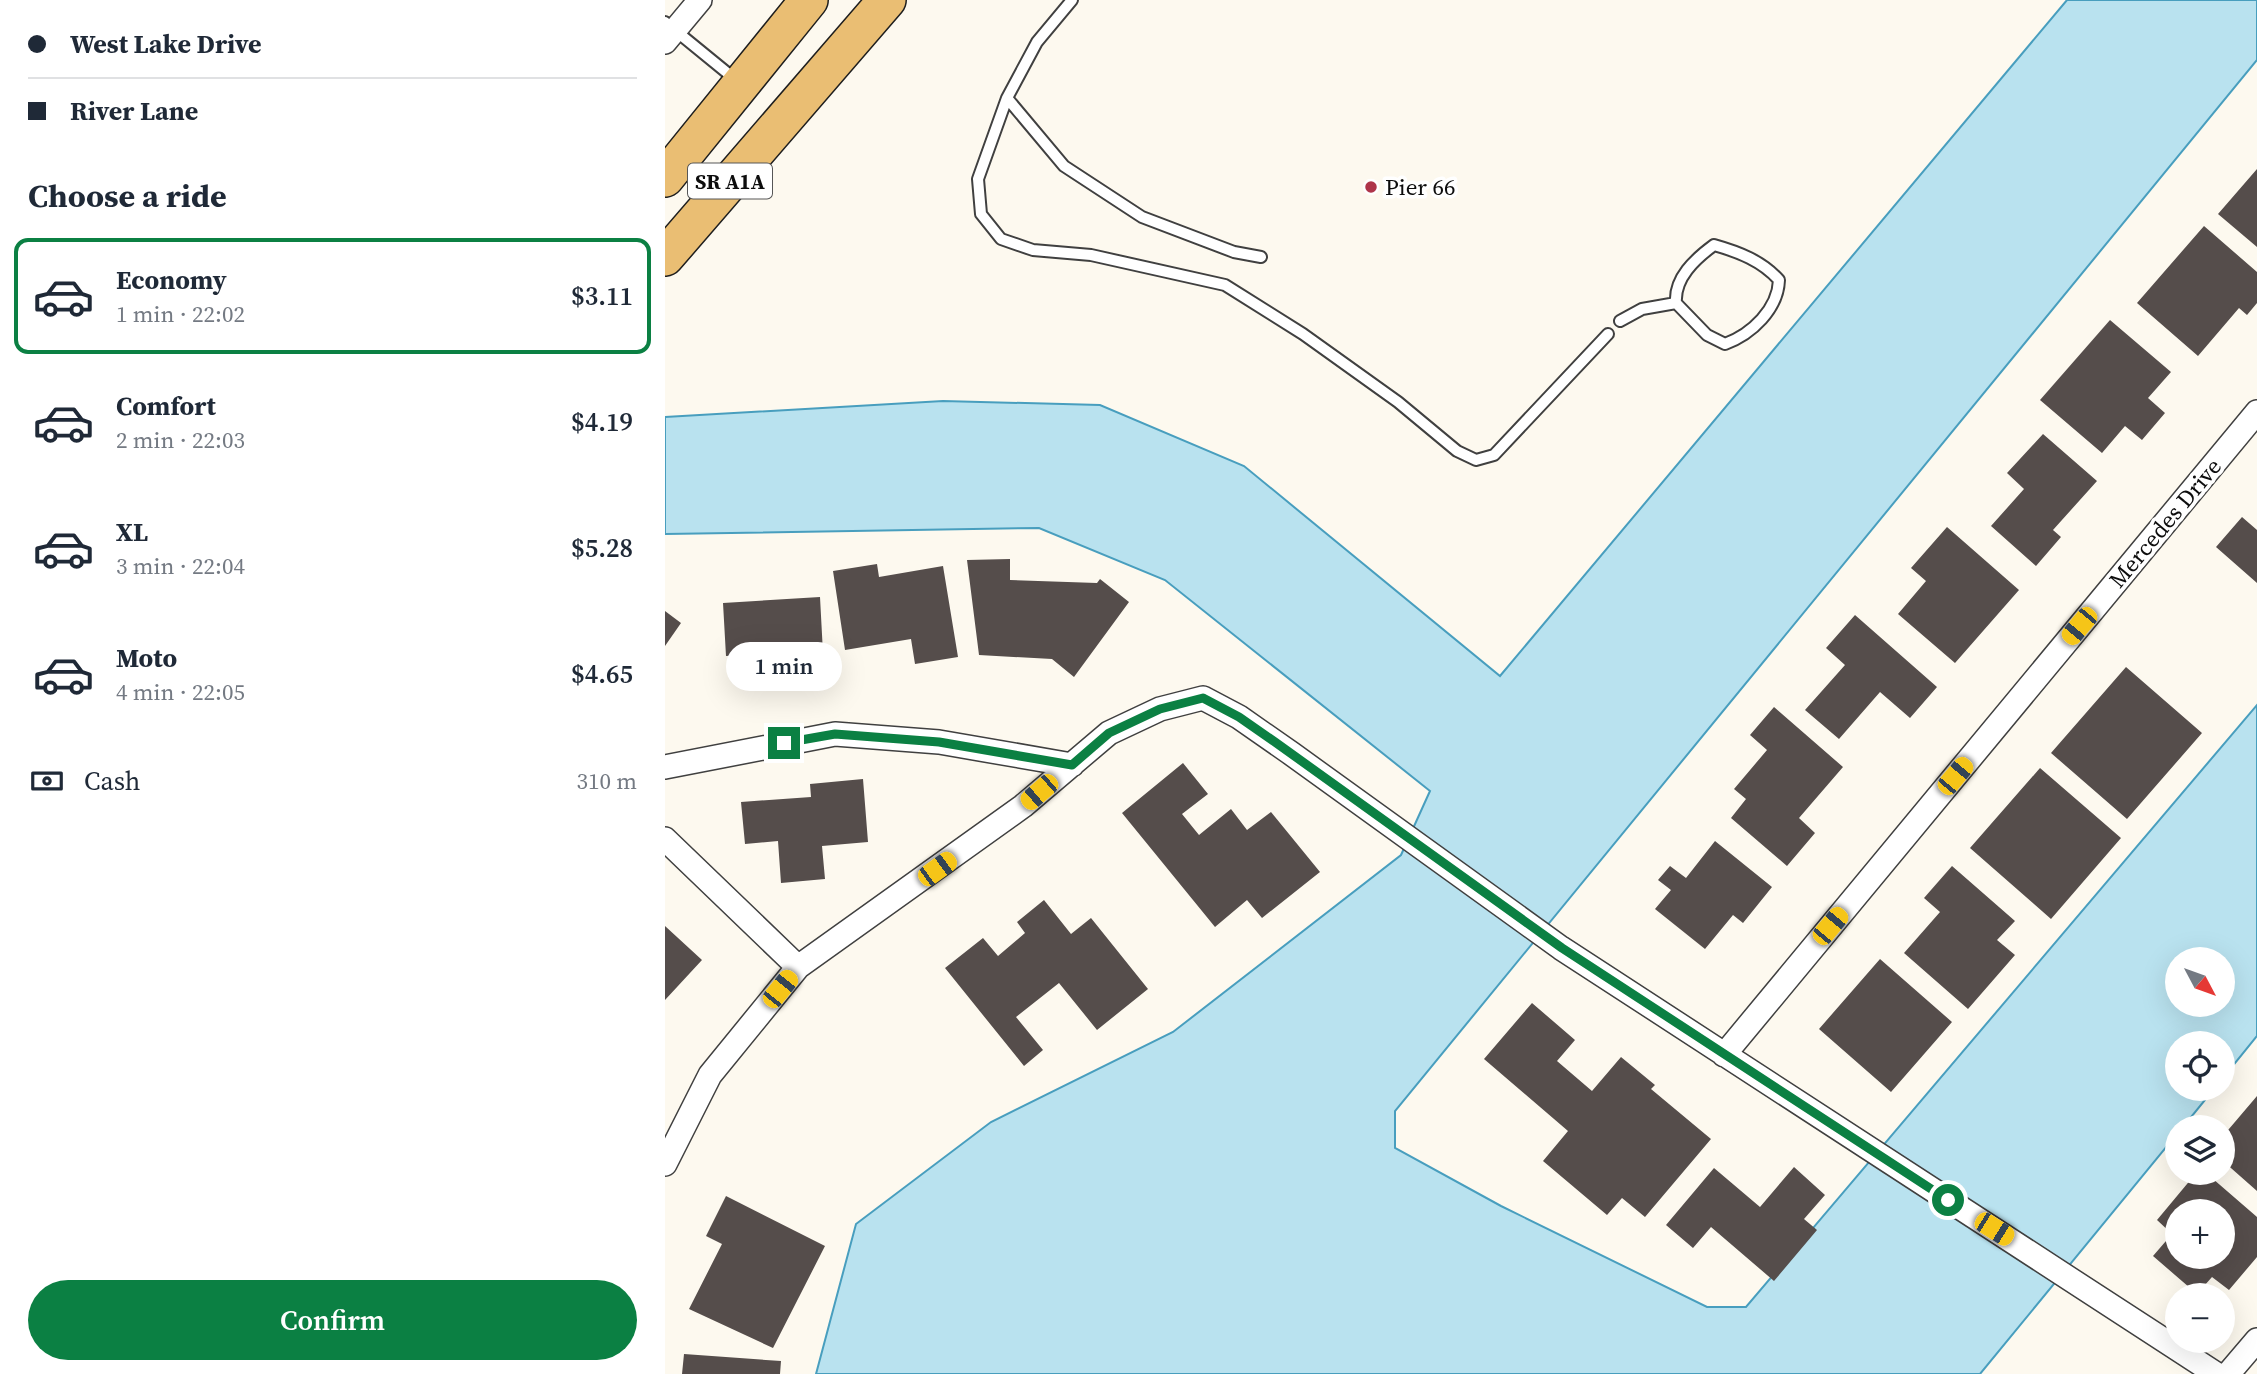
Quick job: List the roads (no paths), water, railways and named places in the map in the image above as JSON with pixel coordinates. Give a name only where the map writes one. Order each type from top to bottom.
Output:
[{"type":"main road","name":"SR A1A","points":[[665,178],[809,0]]},
{"type":"main road","name":"SR A1A","points":[[665,257],[887,0]]},
{"type":"street","points":[[668,31],[700,0]]},
{"type":"street","name":"Mercedes Drive","points":[[1724,1055],[2257,412]]},
{"type":"street","points":[[665,1164],[710,1075],[798,967],[1023,806],[1109,733],[1160,709],[1203,698],[1239,717],[1562,948],[1855,1142],[2087,1287],[2216,1374]]},
{"type":"street","points":[[665,766],[835,734],[939,742],[1072,765]]},
{"type":"street","points":[[665,839],[798,967]]},
{"type":"street","points":[[2228,1374],[2257,1340]]},
{"type":"lane","points":[[1072,0],[1037,42],[1007,98],[978,179],[981,214],[1001,239],[1033,250],[1090,255],[1225,285],[1303,334],[1398,402],[1465,456],[1486,460],[1495,455],[1608,334]]},
{"type":"lane","points":[[668,31],[741,84]]},
{"type":"lane","points":[[1007,98],[1064,166],[1142,217],[1234,252],[1261,257]]},
{"type":"lane","points":[[1714,245],[1767,267],[1779,280],[1778,297],[1763,317],[1742,337],[1725,344],[1707,335],[1676,303],[1675,289],[1682,278],[1701,255],[1714,245]]},
{"type":"lane","points":[[1620,321],[1642,309],[1676,303]]},
{"type":"water","points":[[2067,0],[2257,0],[2257,60],[1395,1111],[1395,1148],[1501,1206],[1707,1307],[1746,1307],[2257,705],[2257,1036],[2235,1063],[2235,1031],[2165,1031],[2165,1101],[2204,1101],[2193,1115],[2165,1115],[2165,1149],[1980,1374],[816,1374],[856,1224],[991,1122],[1173,1032],[1401,855],[1430,791],[1165,580],[1039,528],[665,534],[665,417],[943,401],[1100,405],[1244,466],[1500,676]]},
{"type":"place","name":"Pier 66","points":[[1371,187]]}]
